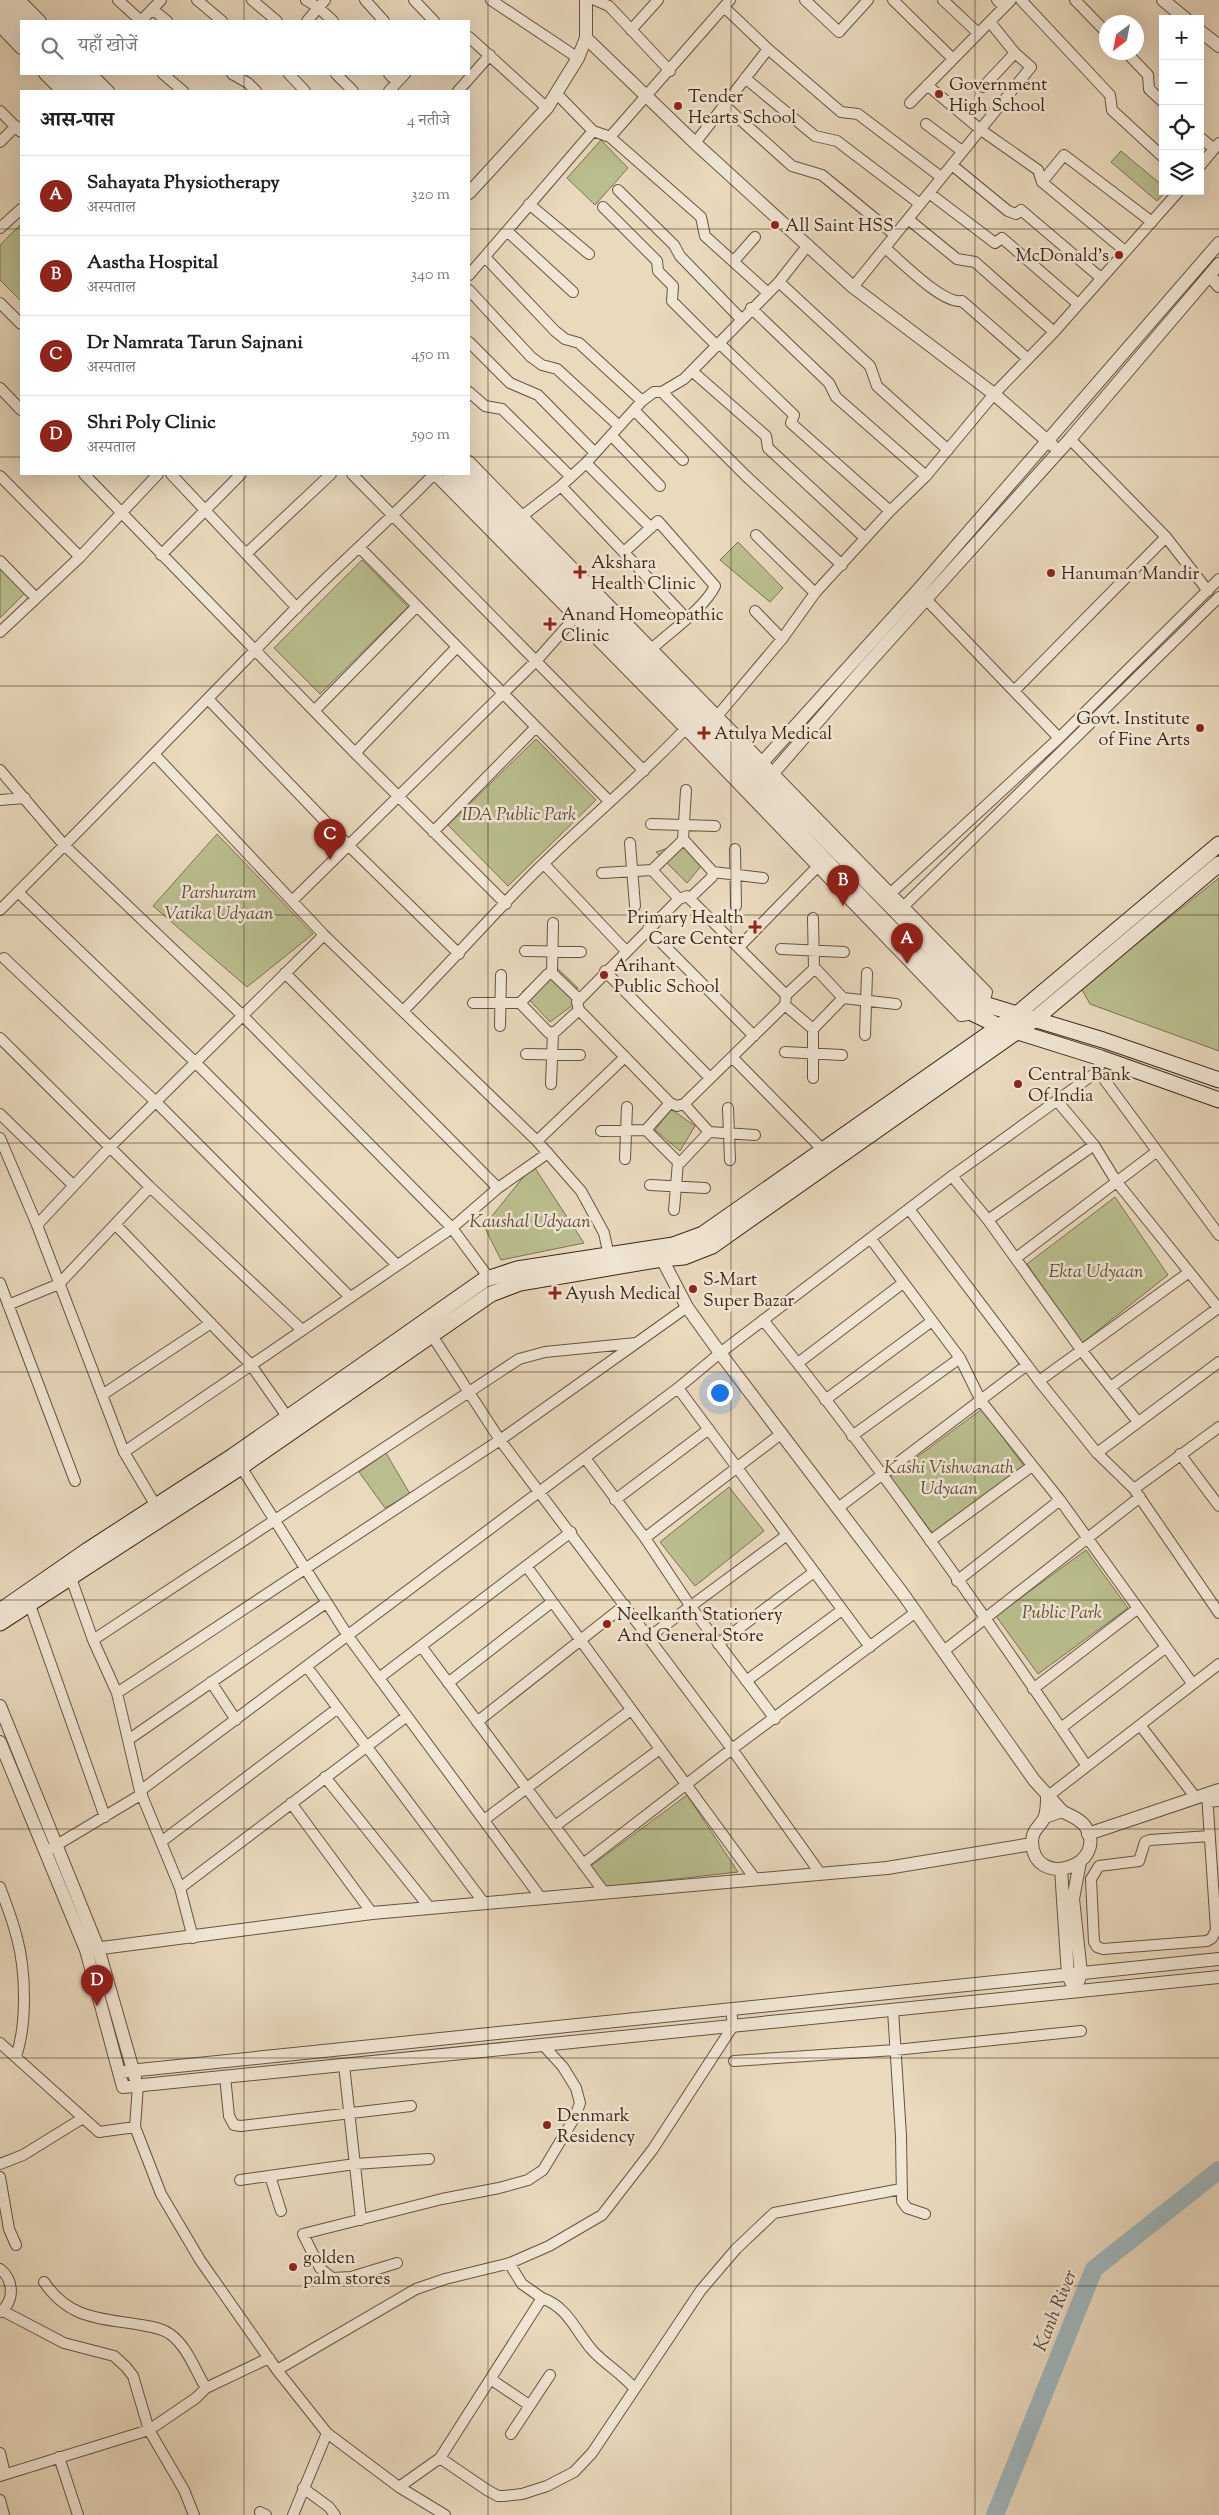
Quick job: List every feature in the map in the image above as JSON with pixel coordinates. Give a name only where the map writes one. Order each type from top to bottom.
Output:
[{"type":"main road","points":[[5,0],[25,20]]},
{"type":"main road","points":[[0,13],[20,34]]},
{"type":"main road","points":[[62,75],[85,81]]},
{"type":"main road","points":[[451,475],[514,523],[579,614],[688,726],[755,770]]},
{"type":"main road","points":[[468,475],[514,523],[648,652],[714,720],[755,770],[897,912],[979,1009],[1017,1014],[1036,1019],[1219,1080]]},
{"type":"main road","points":[[766,781],[822,862],[999,1026],[1019,1031],[1099,1064],[1219,1100]]},
{"type":"main road","points":[[0,1611],[288,1418],[489,1278],[517,1269],[673,1245],[703,1234],[1017,1014],[1219,844]]},
{"type":"main road","points":[[0,1623],[241,1467],[491,1294],[520,1283],[684,1257],[712,1246],[1036,1019],[1219,864]]},
{"type":"street","points":[[20,0],[40,20]]},
{"type":"street","points":[[118,0],[140,20]]},
{"type":"street","points":[[142,20],[161,0]]},
{"type":"street","points":[[196,0],[221,20]]},
{"type":"street","points":[[252,0],[276,20]]},
{"type":"street","points":[[306,0],[322,4],[333,20]]},
{"type":"street","points":[[365,0],[383,20]]},
{"type":"street","points":[[414,0],[433,20]]},
{"type":"street","points":[[491,0],[578,58]]},
{"type":"street","points":[[470,192],[547,108],[578,58],[586,38],[586,0]]},
{"type":"street","points":[[594,0],[609,6],[670,71]]},
{"type":"street","points":[[632,30],[658,0]]},
{"type":"street","points":[[805,0],[839,32],[864,1]]},
{"type":"street","points":[[893,0],[953,60]]},
{"type":"street","points":[[942,0],[978,34]]},
{"type":"street","points":[[1021,0],[1110,95],[1112,110],[1159,153]]},
{"type":"street","points":[[1075,0],[1099,25]]},
{"type":"street","points":[[1163,0],[1181,15]]},
{"type":"street","points":[[910,103],[990,22],[1004,2]]},
{"type":"street","points":[[610,137],[670,71],[727,3],[768,49],[841,112],[858,114],[941,177]]},
{"type":"street","points":[[308,20],[322,4]]},
{"type":"street","points":[[152,10],[166,20]]},
{"type":"street","points":[[853,287],[1031,67],[1015,53],[990,22]]},
{"type":"street","points":[[0,27],[20,48]]},
{"type":"street","points":[[1204,34],[1219,46]]},
{"type":"street","points":[[470,38],[547,108]]},
{"type":"street","points":[[586,38],[695,143],[853,287],[994,394],[1059,451]]},
{"type":"street","points":[[695,143],[768,49]]},
{"type":"street","points":[[983,87],[1015,53]]},
{"type":"street","points":[[459,90],[490,55]]},
{"type":"street","points":[[1134,60],[1148,75],[1149,89],[1159,98]]},
{"type":"street","points":[[45,75],[60,90]]},
{"type":"street","points":[[164,75],[182,90]]},
{"type":"street","points":[[236,75],[255,90]]},
{"type":"street","points":[[290,75],[304,90]]},
{"type":"street","points":[[337,75],[351,90]]},
{"type":"street","points":[[390,90],[401,78]]},
{"type":"street","points":[[745,78],[815,136],[837,141],[920,204]]},
{"type":"street","points":[[85,81],[107,90]]},
{"type":"street","points":[[927,85],[981,130],[1038,170],[1042,182],[1125,251]]},
{"type":"street","points":[[556,93],[593,130],[610,137],[702,217],[705,236],[767,292]]},
{"type":"street","points":[[724,106],[792,166],[822,175],[895,235]]},
{"type":"street","points":[[0,111],[19,129],[0,142]]},
{"type":"street","points":[[926,124],[962,151]]},
{"type":"street","points":[[470,274],[593,130]]},
{"type":"street","points":[[1204,139],[1216,146],[1204,161]]},
{"type":"street","points":[[1042,182],[1064,155],[1152,222]]},
{"type":"street","points":[[952,165],[1008,211],[1016,214],[1021,210],[1100,278]]},
{"type":"street","points":[[618,190],[674,245],[680,256],[741,319]]},
{"type":"street","points":[[929,193],[995,243],[1002,238],[1078,304]]},
{"type":"street","points":[[714,720],[782,639],[815,594],[890,511],[926,476],[994,394],[1054,332],[1176,195]]},
{"type":"street","points":[[529,204],[589,254]]},
{"type":"street","points":[[604,207],[657,261],[658,271],[673,286],[672,301],[794,415],[791,423],[890,511]]},
{"type":"street","points":[[0,228],[20,210]]},
{"type":"street","points":[[908,219],[957,259],[974,262],[1054,332]]},
{"type":"street","points":[[507,231],[573,292]]},
{"type":"street","points":[[734,261],[755,237]]},
{"type":"street","points":[[979,1009],[987,992],[891,893],[766,781],[922,595],[1047,440],[1219,243]]},
{"type":"street","points":[[470,462],[514,523],[561,486],[586,463],[642,401],[654,392],[662,392],[684,379],[751,308],[779,282],[808,245]]},
{"type":"street","points":[[885,248],[938,293],[954,302],[962,301],[1028,359]]},
{"type":"street","points":[[485,257],[555,331],[565,339],[579,343],[642,401]]},
{"type":"street","points":[[755,770],[1059,451],[1219,264]]},
{"type":"street","points":[[1210,276],[1219,286]]},
{"type":"street","points":[[779,282],[870,366],[877,386],[948,450]]},
{"type":"street","points":[[470,291],[531,357],[542,365],[557,369],[619,426]]},
{"type":"street","points":[[0,303],[20,323]]},
{"type":"street","points":[[751,308],[829,383],[836,397],[926,476]]},
{"type":"street","points":[[470,343],[510,382],[538,395],[595,453]]},
{"type":"street","points":[[692,371],[766,436],[768,448],[866,538]]},
{"type":"street","points":[[0,388],[20,409]]},
{"type":"street","points":[[662,392],[746,476],[842,564]]},
{"type":"street","points":[[470,393],[485,406],[502,409],[571,477]]},
{"type":"street","points":[[634,410],[683,460]]},
{"type":"street","points":[[611,435],[660,486]]},
{"type":"street","points":[[1070,439],[1166,538],[1208,590]]},
{"type":"street","points":[[586,463],[651,528]]},
{"type":"street","points":[[85,475],[355,753],[506,904]]},
{"type":"street","points":[[0,632],[35,597],[80,557],[157,475]]},
{"type":"street","points":[[172,475],[297,608]]},
{"type":"street","points":[[161,555],[239,475]]},
{"type":"street","points":[[246,554],[330,475]]},
{"type":"street","points":[[353,475],[537,660],[644,771]]},
{"type":"street","points":[[0,910],[155,755],[297,608],[358,547],[394,516],[433,475]]},
{"type":"street","points":[[292,900],[397,795],[537,660],[579,614],[435,475]]},
{"type":"street","points":[[0,476],[80,557]]},
{"type":"street","points":[[561,486],[686,618]]},
{"type":"street","points":[[624,552],[658,521],[715,586],[712,592],[686,618],[648,652]]},
{"type":"street","points":[[756,535],[815,594]]},
{"type":"street","points":[[1014,691],[1166,538]]},
{"type":"street","points":[[358,547],[609,801]]},
{"type":"street","points":[[0,561],[35,597]]},
{"type":"street","points":[[891,893],[1059,738],[1219,579]]},
{"type":"street","points":[[922,595],[1059,738]]},
{"type":"street","points":[[904,906],[1219,597]]},
{"type":"street","points":[[314,711],[417,606]]},
{"type":"street","points":[[755,611],[782,639]]},
{"type":"street","points":[[355,753],[457,647]]},
{"type":"street","points":[[209,700],[347,844],[459,954]]},
{"type":"street","points":[[403,1011],[544,864],[609,801],[644,771],[688,726],[822,862],[739,946]]},
{"type":"street","points":[[434,832],[536,727]]},
{"type":"street","points":[[155,755],[324,935],[538,1141],[581,1190],[604,1233],[609,1256]]},
{"type":"street","points":[[0,770],[64,845],[242,1015],[452,1228],[489,1278]]},
{"type":"street","points":[[602,873],[652,870],[683,840],[686,790]]},
{"type":"street","points":[[0,800],[24,798]]},
{"type":"street","points":[[651,824],[715,826]]},
{"type":"street","points":[[683,840],[713,872],[764,878]]},
{"type":"street","points":[[630,843],[635,906]]},
{"type":"street","points":[[735,849],[736,906]]},
{"type":"street","points":[[544,864],[626,951]]},
{"type":"street","points":[[652,870],[679,899]]},
{"type":"street","points":[[690,898],[712,877],[713,872]]},
{"type":"street","points":[[18,892],[195,1062],[397,1265]]},
{"type":"street","points":[[813,1078],[813,1029],[786,1000],[739,946],[690,898],[684,896],[578,998],[576,1007],[670,1103],[677,1106],[684,1104],[754,1036],[786,1000],[814,970],[814,918]]},
{"type":"street","points":[[553,923],[552,973],[578,998]]},
{"type":"street","points":[[648,930],[754,1036]]},
{"type":"street","points":[[37,1225],[110,1147],[324,935]]},
{"type":"street","points":[[781,949],[844,952]]},
{"type":"street","points":[[525,951],[580,952]]},
{"type":"street","points":[[4,958],[156,1102],[350,1297]]},
{"type":"street","points":[[814,970],[817,970],[843,998],[896,1004]]},
{"type":"street","points":[[606,971],[710,1078]]},
{"type":"street","points":[[285,972],[498,1188]]},
{"type":"street","points":[[473,1002],[520,1003],[548,974],[552,973]]},
{"type":"street","points":[[865,1036],[867,973]]},
{"type":"street","points":[[500,975],[500,1026]]},
{"type":"street","points":[[813,1029],[843,998]]},
{"type":"street","points":[[520,1003],[546,1031],[553,1033]]},
{"type":"street","points":[[551,1084],[553,1033],[579,1010]]},
{"type":"street","points":[[0,1038],[150,1187],[301,1329]]},
{"type":"street","points":[[785,1052],[842,1055]]},
{"type":"street","points":[[526,1054],[580,1055]]},
{"type":"street","points":[[538,1141],[625,1057]]},
{"type":"street","points":[[732,1057],[823,1150]]},
{"type":"street","points":[[51,1849],[141,1793],[540,1490],[678,1388],[720,1352],[910,1210],[952,1176],[1058,1102],[1099,1064],[1156,1152],[1219,1235]]},
{"type":"street","points":[[1058,1102],[1094,1145],[1116,1181],[1218,1309],[1112,1386]]},
{"type":"street","points":[[601,1131],[646,1130],[670,1103]]},
{"type":"street","points":[[684,1104],[709,1132],[755,1135]]},
{"type":"street","points":[[625,1159],[627,1106]]},
{"type":"street","points":[[728,1108],[730,1160]]},
{"type":"street","points":[[0,1114],[73,1185]]},
{"type":"street","points":[[646,1130],[678,1162],[674,1210]]},
{"type":"street","points":[[678,1162],[681,1162],[709,1132]]},
{"type":"street","points":[[0,1138],[37,1225],[124,1452],[156,1506]]},
{"type":"street","points":[[988,1220],[1094,1145]]},
{"type":"street","points":[[1016,1258],[1156,1152]]},
{"type":"street","points":[[124,1452],[301,1329],[452,1228],[498,1188],[548,1153]]},
{"type":"street","points":[[952,1176],[988,1220],[1082,1351],[1112,1386],[1138,1422]]},
{"type":"street","points":[[650,1185],[705,1188]]},
{"type":"street","points":[[8,1305],[59,1284],[150,1187]]},
{"type":"street","points":[[910,1210],[1039,1381],[1097,1453],[1137,1493],[1219,1613]]},
{"type":"street","points":[[115,1224],[251,1365],[288,1418]]},
{"type":"street","points":[[871,1239],[960,1358],[981,1401],[1060,1500],[1192,1683]]},
{"type":"street","points":[[662,1259],[687,1307],[944,1650],[1047,1797],[1062,1811],[1077,1818],[1088,1834],[1088,1848],[1080,1862],[1073,1899],[1075,1992]]},
{"type":"street","points":[[1039,1381],[1188,1273]]},
{"type":"street","points":[[0,1283],[75,1481]]},
{"type":"street","points":[[798,1363],[903,1283]]},
{"type":"street","points":[[116,1693],[500,1440],[687,1307]]},
{"type":"street","points":[[763,1320],[798,1363],[930,1541],[1086,1765]]},
{"type":"street","points":[[825,1400],[932,1321]]},
{"type":"street","points":[[102,1395],[211,1323]]},
{"type":"street","points":[[431,1334],[500,1440],[540,1490],[732,1749],[820,1873]]},
{"type":"street","points":[[93,1640],[519,1359],[545,1352],[637,1342]]},
{"type":"street","points":[[852,1436],[960,1358]]},
{"type":"street","points":[[1097,1453],[1219,1362]]},
{"type":"street","points":[[838,1508],[880,1474],[1028,1365]]},
{"type":"street","points":[[678,1388],[870,1647]]},
{"type":"street","points":[[944,1650],[1088,1540],[1180,1454],[1218,1428]]},
{"type":"street","points":[[615,1500],[709,1429]]},
{"type":"street","points":[[644,1538],[782,1433]]},
{"type":"street","points":[[1180,1454],[1219,1506]]},
{"type":"street","points":[[585,1458],[718,1644],[775,1718]]},
{"type":"street","points":[[930,1541],[1032,1466]]},
{"type":"street","points":[[241,1467],[274,1522],[348,1636],[540,1898]]},
{"type":"street","points":[[957,1581],[1060,1500]]},
{"type":"street","points":[[379,1678],[571,1532]]},
{"type":"street","points":[[649,1637],[787,1535]]},
{"type":"street","points":[[527,1567],[756,1880]]},
{"type":"street","points":[[718,1644],[814,1572]]},
{"type":"street","points":[[71,1578],[93,1640],[116,1693],[141,1793],[180,1888],[193,1938]]},
{"type":"street","points":[[448,1683],[552,1602]]},
{"type":"street","points":[[128,1740],[326,1603]]},
{"type":"street","points":[[30,1605],[105,1817]]},
{"type":"street","points":[[477,1722],[625,1605]]},
{"type":"street","points":[[1033,1689],[1137,1609]]},
{"type":"street","points":[[746,1681],[842,1610]]},
{"type":"street","points":[[583,1864],[732,1749],[916,1612]]},
{"type":"street","points":[[420,1646],[604,1892]]},
{"type":"street","points":[[1061,1728],[1165,1648]]},
{"type":"street","points":[[1045,1817],[1047,1797],[1219,1664]]},
{"type":"street","points":[[307,1666],[484,1903]]},
{"type":"street","points":[[211,1682],[236,1720]]},
{"type":"street","points":[[0,1706],[51,1849],[92,1949],[134,2071],[138,2085],[135,2127],[160,2194],[200,2260],[277,2370],[327,2433],[399,2487],[445,2515]]},
{"type":"street","points":[[161,1842],[338,1708]]},
{"type":"street","points":[[484,1820],[631,1710]]},
{"type":"street","points":[[180,1888],[406,1716]]},
{"type":"street","points":[[1140,1725],[1207,1796],[1219,1801]]},
{"type":"street","points":[[0,1742],[51,1849]]},
{"type":"street","points":[[555,1826],[660,1749]]},
{"type":"street","points":[[325,1777],[430,1908]]},
{"type":"street","points":[[1088,1834],[1207,1796]]},
{"type":"street","points":[[1207,1796],[1210,1836],[1216,1930],[1212,1938],[1207,1941],[1104,1949],[1097,1947],[1094,1942],[1091,1879],[1098,1866],[1139,1861],[1145,1842],[1150,1840],[1210,1836]]},
{"type":"street","points":[[291,1803],[372,1913]]},
{"type":"street","points":[[1062,1811],[1045,1817],[1037,1825],[1032,1844],[1036,1857],[1044,1865],[1061,1870],[1080,1862]]},
{"type":"street","points":[[92,1949],[193,1938],[372,1913],[887,1868],[1032,1844]]},
{"type":"street","points":[[1061,1870],[1075,1974]]},
{"type":"street","points":[[0,1887],[18,1939],[23,1975],[23,2037],[16,2056]]},
{"type":"street","points":[[92,1949],[123,2087],[136,2110]]},
{"type":"street","points":[[119,2072],[1219,1959]]},
{"type":"street","points":[[123,2087],[1219,1977]]},
{"type":"street","points":[[277,2370],[416,2289],[445,2279],[509,2263],[549,2246],[602,2215],[653,2149],[733,2026],[731,2009]]},
{"type":"street","points":[[893,2010],[902,2202],[907,2208],[926,2214]]},
{"type":"street","points":[[734,2061],[895,2050],[1081,2031]]},
{"type":"street","points":[[1,2044],[26,2064],[99,2132],[135,2127]]},
{"type":"street","points":[[397,2263],[351,2277],[332,2278],[320,2268],[303,2234],[528,2180],[543,2170],[576,2117],[580,2103],[576,2088],[563,2067],[543,2045]]},
{"type":"street","points":[[344,2064],[351,2114],[361,2220]]},
{"type":"street","points":[[170,2067],[171,2082]]},
{"type":"street","points":[[225,2076],[229,2116],[234,2125],[241,2126],[411,2106]]},
{"type":"street","points":[[4,2163],[82,2118]]},
{"type":"street","points":[[240,2180],[355,2164],[429,2159]]},
{"type":"street","points":[[270,2176],[281,2211]]},
{"type":"street","points":[[0,2178],[9,2228],[16,2245]]},
{"type":"street","points":[[440,2458],[498,2496],[522,2494],[547,2486],[574,2472],[583,2464],[701,2290],[736,2249],[774,2214],[902,2189]]},
{"type":"street","points":[[509,2263],[522,2284],[556,2305],[574,2321],[578,2332],[594,2353],[620,2373],[634,2388]]},
{"type":"street","points":[[0,2269],[8,2275],[11,2289],[11,2296],[1,2312],[64,2342],[114,2356],[133,2376],[149,2430],[184,2490],[194,2515]]},
{"type":"street","points":[[44,2282],[54,2296],[89,2317],[156,2327],[170,2333],[182,2344],[206,2388]]},
{"type":"street","points":[[399,2487],[440,2458],[492,2380],[542,2298]]},
{"type":"street","points":[[0,2454],[3,2475],[149,2430],[196,2398],[206,2388],[269,2358]]},
{"type":"street","points":[[511,2434],[550,2376]]},
{"type":"street","points":[[492,2380],[529,2406]]},
{"type":"street","points":[[293,2515],[327,2433]]},
{"type":"street","points":[[59,2457],[78,2515]]},
{"type":"street","points":[[303,2488],[329,2507],[335,2515]]},
{"type":"street","points":[[0,2500],[4,2515]]},
{"type":"green space","points":[[601,140],[628,168],[595,205],[567,178]]},
{"type":"green space","points":[[1121,151],[1159,183],[1159,195],[1162,195],[1157,201],[1111,162]]},
{"type":"green space","points":[[20,225],[20,300],[0,280],[0,245]]},
{"type":"green space","points":[[738,542],[783,588],[770,602],[720,560]]},
{"type":"green space","points":[[362,560],[408,607],[320,694],[274,648]]},
{"type":"green space","points":[[0,568],[25,593],[0,618]]},
{"type":"green space","name":"IDA Public Park","points":[[536,739],[596,800],[508,886],[448,825]]},
{"type":"green space","name":"Parshuram Vatika Udyaan","points":[[217,834],[313,934],[247,987],[153,906]]},
{"type":"green space","points":[[689,841],[702,865],[687,883],[656,852]]},
{"type":"green space","points":[[1219,878],[1219,1051],[1090,1004],[1081,988]]},
{"type":"green space","points":[[554,965],[578,988],[571,995],[577,1002],[550,1022],[522,992]]},
{"type":"green space","points":[[671,1109],[695,1126],[680,1151],[655,1130]]},
{"type":"green space","name":"Kaushal Udyaan","points":[[533,1165],[584,1243],[501,1260],[484,1226]]},
{"type":"green space","name":"Ekta Udyaan","points":[[1115,1197],[1168,1275],[1082,1343],[1027,1264]]},
{"type":"green space","name":"Kashi Vishwanath Udyaan","points":[[982,1409],[1024,1466],[933,1534],[890,1477]]},
{"type":"green space","points":[[386,1453],[410,1494],[385,1508],[359,1472]]},
{"type":"green space","points":[[729,1487],[764,1531],[695,1586],[660,1542]]},
{"type":"green space","name":"Public Park","points":[[1086,1550],[1128,1608],[1038,1674],[996,1616]]},
{"type":"green space","points":[[687,1795],[738,1872],[604,1887],[588,1868]]},
{"type":"waterway","name":"Kanh River","points":[[995,2515],[1094,2269],[1219,2170]]},
{"type":"place","name":"Government High School","points":[[939,94]]},
{"type":"place","name":"Tender Hearts School","points":[[678,106]]},
{"type":"place","name":"All Saint HSS","points":[[775,225]]},
{"type":"place","name":"McDonald's","points":[[1119,255]]},
{"type":"place","name":"Akshara Health Clinic","points":[[580,572]]},
{"type":"place","name":"Hanuman Mandir","points":[[1051,573]]},
{"type":"place","name":"Anand Homeopathic Clinic","points":[[550,624]]},
{"type":"place","name":"Govt. Institute of Fine Arts","points":[[1200,728]]},
{"type":"place","name":"Atulya Medical","points":[[704,733]]},
{"type":"place","name":"Dr Namrata Tarun Sajnani","points":[[330,860]]},
{"type":"place","name":"Aastha Hospital","points":[[843,906]]},
{"type":"place","name":"Primary Health Care Center","points":[[755,927]]},
{"type":"place","name":"Sahayata Physiotherapy","points":[[907,964]]},
{"type":"place","name":"Arihant Public School","points":[[604,975]]},
{"type":"place","name":"Central Bank Of India","points":[[1018,1084]]},
{"type":"place","name":"S-Mart Super Bazar","points":[[693,1289]]},
{"type":"place","name":"Ayush Medical","points":[[555,1293]]},
{"type":"place","name":"Neelkanth Stationery And General Store","points":[[607,1624]]},
{"type":"place","name":"Shri Poly Clinic","points":[[97,2006]]},
{"type":"place","name":"Denmark Residency","points":[[547,2125]]},
{"type":"place","name":"golden palm stores","points":[[293,2267]]}]
